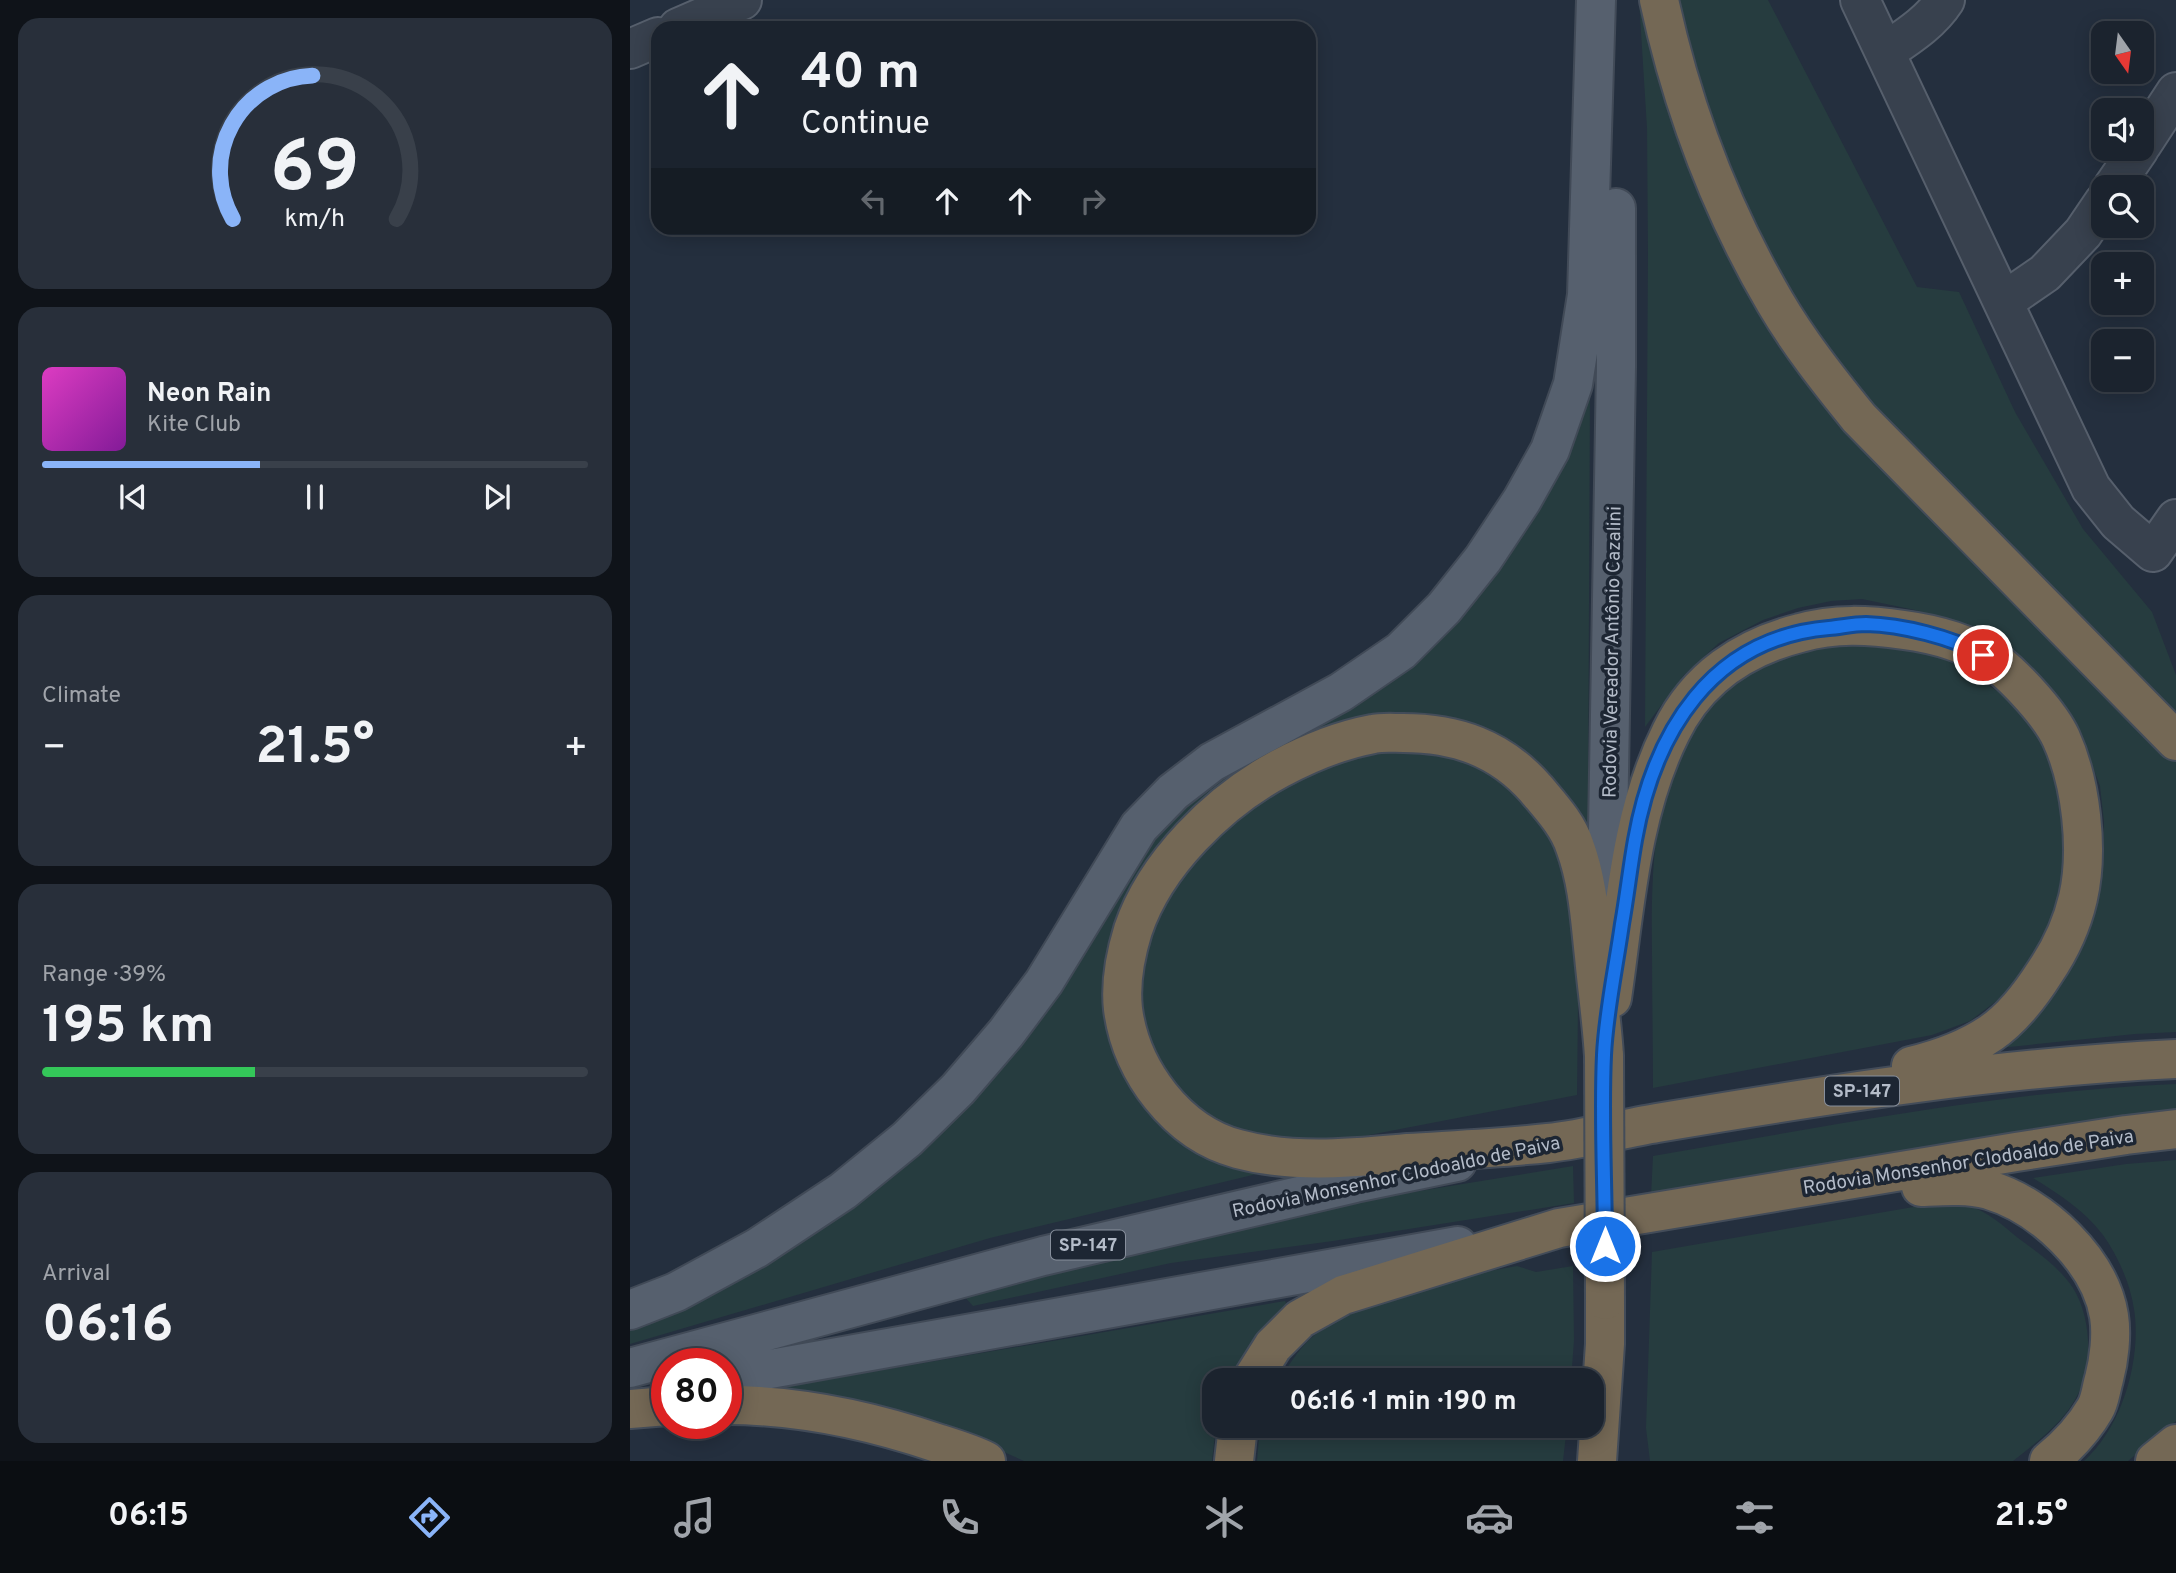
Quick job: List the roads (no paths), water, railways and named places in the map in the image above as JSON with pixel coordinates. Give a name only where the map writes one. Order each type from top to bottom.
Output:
[{"type":"highway","points":[[1660,0],[1668,40],[1690,116],[1724,205],[1775,302],[1819,368],[1859,418],[2176,741]]},
{"type":"highway","points":[[1604,1054],[1635,838],[1652,774],[1672,730],[1697,692],[1730,661],[1772,640],[1814,629],[1866,624],[1919,632],[1969,648],[1996,662],[2029,694],[2060,735],[2077,779],[2083,838],[2079,897],[2060,950],[2030,995],[1993,1032],[1948,1057],[1658,1123]]},
{"type":"highway","points":[[1551,1143],[1339,1158],[1283,1158],[1233,1148],[1188,1126],[1156,1092],[1133,1049],[1124,1010],[1123,965],[1135,924],[1155,884],[1187,840],[1226,806],[1276,770],[1329,747],[1376,733],[1433,733],[1486,748],[1523,774],[1555,811],[1574,843],[1586,886],[1604,1054]]},
{"type":"highway","name":"Rodovia Vereador Antônio Cazalini","points":[[1604,1054],[1605,1302]]},
{"type":"highway","name":"Rodovia Monsenhor Clodoaldo de Paiva","points":[[1551,1143],[1658,1123],[1933,1080],[2050,1066],[2176,1059]]},
{"type":"highway","name":"Rodovia Monsenhor Clodoaldo de Paiva","points":[[1559,1228],[2043,1147],[2176,1129]]},
{"type":"highway","points":[[1661,1212],[1917,1187],[1966,1186],[1990,1190],[2032,1209],[2071,1243],[2095,1276],[2109,1315],[2108,1363],[2096,1408],[2077,1433],[2049,1461]]},
{"type":"highway","points":[[1259,1368],[1273,1346],[1300,1319],[1343,1295],[1559,1228]]},
{"type":"highway","points":[[1597,1461],[1605,1344],[1605,1302]]},
{"type":"highway","points":[[1605,1302],[1625,1461]]},
{"type":"highway","points":[[1600,1368],[1605,1344]]},
{"type":"highway","points":[[742,1405],[823,1414],[909,1433],[986,1461]]},
{"type":"highway","points":[[630,1409],[651,1407]]},
{"type":"highway","points":[[1234,1461],[1237,1438]]},
{"type":"highway","points":[[1582,1461],[1587,1438]]},
{"type":"highway","points":[[2155,1461],[2176,1444]]},
{"type":"main road","points":[[630,1310],[676,1292],[757,1248],[843,1191],[907,1139],[958,1089],[1006,1033],[1044,982],[1139,827],[1173,792],[1212,762],[1341,692],[1401,651],[1444,608],[1483,559],[1522,500],[1550,450],[1573,384],[1587,295],[1596,0]]},
{"type":"main road","name":"Rodovia Vereador Antônio Cazalini","points":[[1604,1054],[1616,366],[1616,99],[1607,0]]},
{"type":"main road","name":"Rodovia Monsenhor Clodoaldo de Paiva","points":[[630,1368],[1134,1234],[1355,1183],[1551,1143]]},
{"type":"main road","name":"Rodovia Monsenhor Clodoaldo de Paiva","points":[[742,1374],[1559,1228]]},
{"type":"main road","points":[[630,1393],[651,1390]]},
{"type":"street","points":[[694,21],[742,0]]},
{"type":"street","points":[[1860,0],[2091,488],[2134,538],[2153,552],[2176,519]]},
{"type":"street","points":[[1885,52],[1937,12],[1945,0]]},
{"type":"street","points":[[630,49],[651,40]]},
{"type":"street","points":[[2154,126],[2176,92]]},
{"type":"street","points":[[2003,302],[2045,273],[2091,221]]}]
